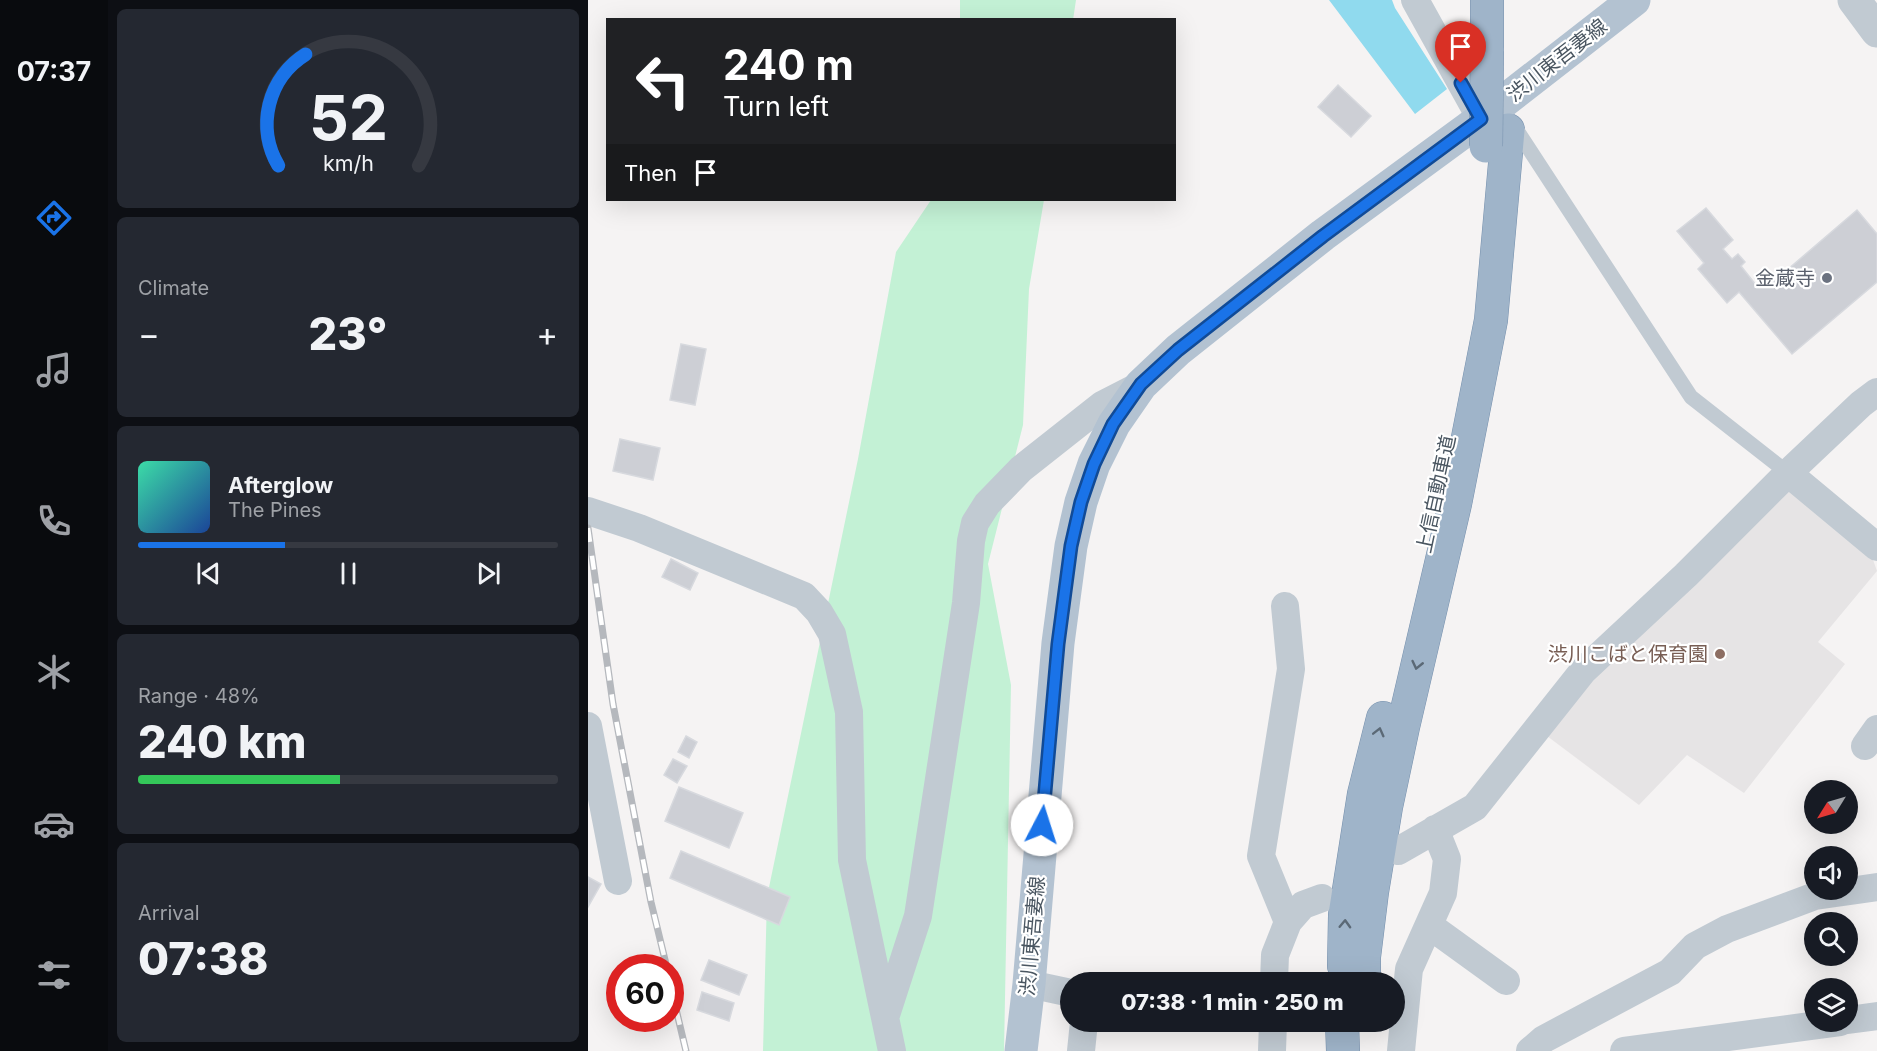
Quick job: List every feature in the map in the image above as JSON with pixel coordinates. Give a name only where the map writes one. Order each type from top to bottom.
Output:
[{"type":"highway","name":"上信自動車道","points":[[1487,0],[1498,50]]},
{"type":"highway","name":"上信自動車道","points":[[1364,972],[1372,892],[1386,807],[1455,504],[1480,320],[1483,191],[1498,50],[1507,0]]},
{"type":"highway","name":"上信自動車道","points":[[1343,972],[1345,915],[1364,794],[1430,534],[1480,320]]},
{"type":"highway","points":[[1343,1032],[1344,1051]]},
{"type":"highway","points":[[1363,1032],[1364,1051]]},
{"type":"main road","name":"渋川東吾妻線","points":[[1021,1051],[1029,984],[1058,644],[1071,546],[1081,502],[1094,464],[1113,424],[1141,384],[1178,350],[1323,236],[1490,112],[1634,0]]},
{"type":"street","points":[[1415,0],[1490,112]]},
{"type":"street","points":[[1854,0],[1877,32]]},
{"type":"street","points":[[885,1018],[918,916],[966,603],[971,542],[975,523],[987,504],[1021,469],[1102,405],[1141,384]]},
{"type":"street","points":[[1398,851],[1475,807],[1583,671],[1686,575],[1788,473],[1877,392]]},
{"type":"street","points":[[1788,473],[1877,547]]},
{"type":"street","points":[[588,511],[639,528],[804,596],[819,612],[832,634],[849,712],[852,860],[892,1051]]},
{"type":"street","points":[[1285,606],[1291,669],[1262,856],[1269,879],[1288,922]]},
{"type":"street","points":[[588,726],[618,881]]},
{"type":"street","points":[[1401,1051],[1409,969],[1443,893],[1447,859],[1435,828]]},
{"type":"street","points":[[1530,1051],[1544,1039],[1670,972],[1695,946],[1727,929],[1815,896],[1877,887]]},
{"type":"street","points":[[1274,972],[1275,955],[1288,922],[1303,905],[1322,898]]},
{"type":"street","points":[[1430,926],[1506,981]]},
{"type":"street","points":[[1029,984],[1060,991]]},
{"type":"street","points":[[1858,1019],[1877,1016]]},
{"type":"street","points":[[1624,1051],[1804,1027]]},
{"type":"street","points":[[1081,1051],[1083,1032]]},
{"type":"street","points":[[1272,1051],[1273,1032]]},
{"type":"lane","points":[[1490,112],[1691,397],[1788,473]]},
{"type":"shaded area","name":"渋川こばと保育園","points":[[1791,487],[1872,557],[1877,571],[1818,642],[1845,664],[1744,793],[1687,755],[1639,805],[1543,733],[1588,674]]},
{"type":"green space","points":[[960,0],[1076,0],[1073,18],[960,18]]},
{"type":"green space","points":[[930,201],[1044,201],[1029,289],[1023,425],[988,564],[1011,685],[1004,1051],[763,1051],[767,897],[858,459],[896,252]]},
{"type":"water","points":[[1329,0],[1392,0],[1447,89],[1415,114]]},
{"type":"building","points":[[1338,85],[1371,116],[1351,137],[1318,107]]},
{"type":"building","name":"金蔵寺","points":[[1706,208],[1733,240],[1723,249],[1732,259],[1738,254],[1745,262],[1741,266],[1756,285],[1767,275],[1773,282],[1857,210],[1877,234],[1877,282],[1792,354],[1739,292],[1727,303],[1698,269],[1704,263],[1677,231]]},
{"type":"building","points":[[681,344],[706,349],[695,405],[670,400]]},
{"type":"building","points":[[620,439],[660,448],[653,480],[613,471]]},
{"type":"building","points":[[671,559],[698,573],[690,590],[662,577]]},
{"type":"building","points":[[686,736],[697,742],[689,758],[678,752]]},
{"type":"building","points":[[673,759],[687,766],[677,783],[664,775]]},
{"type":"building","points":[[679,787],[743,813],[729,848],[665,821]]},
{"type":"building","points":[[681,851],[790,897],[779,925],[670,878]]},
{"type":"building","points":[[588,877],[601,884],[588,907]]},
{"type":"building","points":[[709,960],[747,975],[739,995],[701,980]]},
{"type":"building","points":[[702,992],[734,1003],[729,1021],[697,1010]]},
{"type":"railway","points":[[588,528],[613,704],[651,902],[664,954]]},
{"type":"railway","points":[[681,1032],[686,1051]]},
{"type":"place","name":"金蔵寺","points":[[1827,278]]},
{"type":"place","name":"渋川こばと保育園","points":[[1720,654]]},
{"type":"route","points":[[1042,825],[1058,644],[1071,546],[1081,502],[1094,464],[1113,424],[1141,384],[1178,350],[1323,236],[1481,119],[1461,83]]}]
